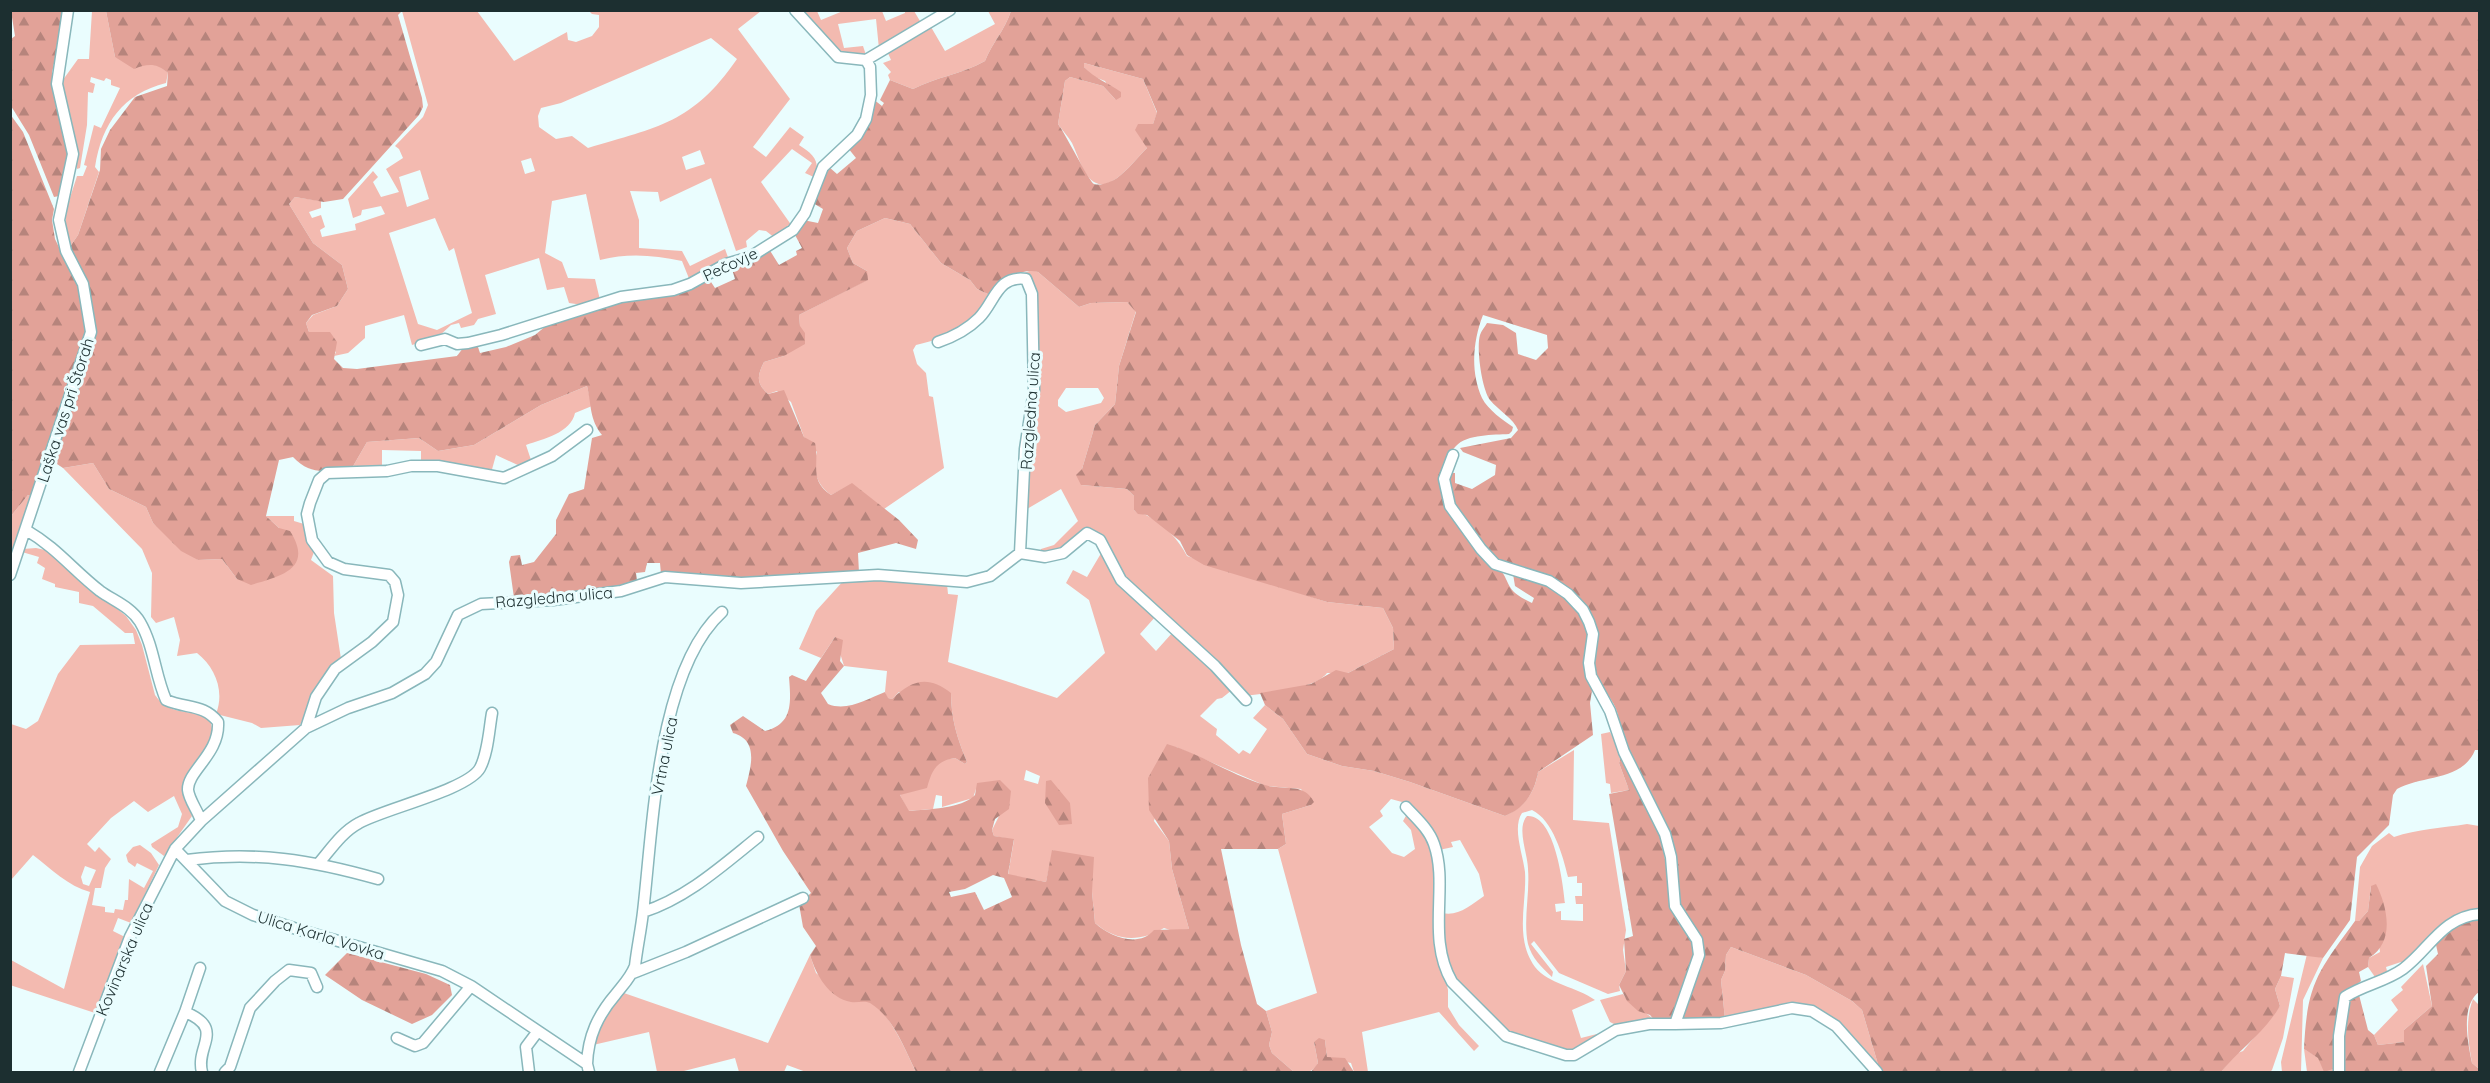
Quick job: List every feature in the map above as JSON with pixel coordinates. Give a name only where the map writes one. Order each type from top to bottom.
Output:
[{"type":"street","name":"Laška vas pri Štorah","points":[[10,575],[91,332],[83,284],[66,251],[59,220],[73,154],[57,84],[68,10]]},
{"type":"street","points":[[795,10],[838,57],[866,60],[950,10]]},
{"type":"street","name":"Pečovje","points":[[422,345],[445,339],[458,344],[501,335],[621,297],[674,290],[690,285],[726,264],[750,257],[793,230],[805,213],[824,167],[857,135],[866,119],[871,95],[870,68],[866,60]]},
{"type":"street","name":"Razgledna ulica","points":[[175,849],[201,820],[306,728],[348,708],[392,693],[425,674],[436,662],[459,615],[481,604],[553,600],[621,591],[665,578],[741,583],[878,575],[967,582],[990,576],[1020,553],[1025,449],[1034,390],[1030,285],[1026,279],[1017,277],[1006,282],[974,323],[966,330],[938,342]]},
{"type":"street","points":[[306,728],[316,697],[335,669],[372,642],[393,622],[398,596],[395,582],[385,573],[344,569],[320,554],[309,532],[307,514],[319,480],[333,471],[381,471],[423,466],[456,468],[504,478],[552,456],[587,430]]},
{"type":"street","points":[[1453,455],[1444,479],[1450,506],[1481,549],[1495,564],[1549,581],[1568,594],[1583,610],[1589,622],[1593,634],[1589,663],[1591,676],[1610,711],[1624,752],[1665,834],[1671,857],[1676,906],[1682,920],[1694,932],[1697,940],[1699,955],[1675,1024]]},
{"type":"street","points":[[26,530],[52,546],[100,590],[126,607],[138,620],[146,634],[166,700],[180,706],[204,709],[218,722],[219,734],[213,750],[190,781],[188,790],[201,820]]},
{"type":"street","points":[[1020,553],[1045,557],[1063,553],[1075,545],[1082,536],[1092,534],[1100,540],[1120,580],[1215,666],[1246,700]]},
{"type":"street","name":"Vrtna ulica","points":[[588,1068],[592,1031],[604,1009],[633,972],[643,912],[648,850],[671,717],[682,677],[707,626],[722,612]]},
{"type":"street","points":[[319,862],[346,832],[360,822],[430,796],[474,776],[481,767],[492,713]]},
{"type":"street","points":[[1406,807],[1428,832],[1435,844],[1438,863],[1440,949],[1447,975],[1506,1036],[1557,1053],[1574,1055],[1616,1030],[1648,1024],[1721,1023],[1792,1008],[1812,1011],[1836,1026],[1877,1072]]},
{"type":"street","points":[[643,912],[662,906],[704,880],[758,837]]},
{"type":"street","name":"Ulica Karla Vovka","points":[[175,849],[225,902],[253,915],[442,971],[471,986],[588,1068]]},
{"type":"street","name":"Kovinarska ulica","points":[[79,1072],[130,937],[175,849]]},
{"type":"street","points":[[187,860],[224,855],[319,862],[378,879]]},
{"type":"street","points":[[633,972],[686,952],[803,898]]},
{"type":"street","points":[[2339,1072],[2340,1026],[2344,997],[2358,988],[2388,978],[2404,969],[2433,938],[2457,919],[2480,914]]},
{"type":"street","points":[[160,1072],[200,968]]},
{"type":"street","points":[[225,1072],[230,1067],[250,1008],[275,981],[290,970],[304,970],[311,973],[317,987]]},
{"type":"street","points":[[397,1038],[415,1046],[423,1043],[471,986]]},
{"type":"street","points":[[185,1012],[201,1019],[208,1039],[199,1064],[202,1072]]},
{"type":"street","points":[[529,1072],[526,1047],[538,1031]]},
{"type":"shaded area","points":[[92,11],[106,11],[115,57],[160,66],[168,73],[166,83],[151,88],[126,103],[109,124],[98,151],[95,167],[99,172],[78,235],[69,248],[66,220],[77,176],[83,176],[87,166],[84,165],[94,125],[101,128],[120,88],[111,85],[111,80],[106,78],[104,81],[91,77],[90,82],[95,84],[93,93],[88,92],[87,125],[80,168],[77,169],[60,84],[78,59],[89,59]]},
{"type":"shaded area","points":[[402,11],[477,11],[514,61],[567,32],[568,40],[576,42],[592,36],[599,27],[599,15],[589,11],[761,11],[738,29],[790,99],[753,147],[766,157],[790,127],[804,137],[799,145],[814,158],[817,167],[816,178],[805,173],[812,163],[792,149],[761,182],[792,226],[775,238],[766,231],[759,230],[746,241],[747,247],[736,251],[711,178],[660,202],[658,192],[630,191],[639,220],[639,248],[682,251],[690,266],[725,249],[729,260],[690,281],[682,261],[641,256],[621,256],[600,260],[586,194],[552,201],[545,253],[562,262],[568,278],[595,279],[600,300],[583,305],[569,303],[564,287],[547,290],[539,258],[485,275],[496,314],[478,319],[474,325],[461,328],[459,323],[451,325],[438,337],[412,345],[404,315],[365,326],[365,338],[348,353],[334,356],[336,352],[309,332],[306,323],[313,315],[337,306],[348,289],[342,265],[313,243],[289,204],[295,197],[321,201],[321,208],[309,212],[312,218],[321,215],[325,227],[320,230],[322,237],[356,230],[355,224],[385,214],[381,206],[362,210],[361,215],[353,218],[348,199],[373,171],[378,177],[373,182],[381,197],[399,192],[386,169],[403,158],[395,146],[423,117],[428,105]],"holes":[[[711,38],[737,59],[721,80],[689,110],[654,127],[588,148],[572,136],[556,139],[539,127],[538,116],[541,108],[561,103]],[[700,150],[705,164],[686,170],[682,157]],[[531,158],[535,171],[525,174],[521,161]],[[420,170],[429,199],[407,207],[399,177]],[[435,218],[449,251],[454,248],[472,313],[437,330],[418,324],[389,233]]]},
{"type":"shaded area","points":[[798,11],[817,11],[821,20],[843,11],[882,11],[886,21],[905,11],[914,11],[923,26],[879,49],[876,19],[838,24],[844,48],[863,46],[866,55],[855,57],[836,51]]},
{"type":"shaded area","points":[[988,11],[1011,11],[985,61],[913,89],[890,80],[888,75],[891,72],[883,63],[891,60],[887,51],[931,27],[945,51],[995,24]]},
{"type":"shaded area","points":[[1084,63],[1143,79],[1157,113],[1153,124],[1138,124],[1147,148],[1121,175],[1107,183],[1099,184],[1087,176],[1072,143],[1058,124],[1065,81],[1070,77],[1103,86],[1116,100],[1105,81],[1092,76],[1084,67]]},
{"type":"shaded area","points":[[885,218],[910,224],[941,263],[970,280],[977,289],[990,295],[968,324],[951,334],[916,345],[913,350],[917,364],[926,373],[929,396],[933,397],[944,468],[884,509],[852,484],[831,495],[826,491],[816,476],[817,452],[804,437],[791,402],[777,391],[768,394],[761,386],[759,379],[764,362],[784,356],[800,327],[799,315],[867,280],[867,271],[853,263],[847,248],[857,231]]},
{"type":"shaded area","points":[[1032,270],[1038,272],[1079,307],[1091,303],[1127,302],[1136,311],[1119,366],[1115,404],[1095,425],[1082,469],[1081,485],[1127,489],[1134,496],[1134,510],[1152,518],[1164,527],[1187,556],[1327,602],[1383,608],[1393,628],[1394,649],[1348,673],[1327,673],[1321,679],[1301,687],[1244,696],[1133,589],[1096,533],[1068,548],[1039,555],[1041,549],[1054,545],[1078,521],[1061,489],[1027,509],[1034,286],[1029,276],[1019,275]],"holes":[[[1066,388],[1098,388],[1104,398],[1101,403],[1066,412],[1058,406],[1058,400]]]},
{"type":"shaded area","points":[[587,386],[592,406],[575,413],[568,426],[562,430],[548,438],[526,445],[531,460],[520,466],[496,455],[491,473],[421,464],[421,451],[382,450],[382,469],[352,468],[367,442],[419,438],[438,451],[474,445],[541,405]]},
{"type":"shaded area","points":[[93,463],[109,489],[146,507],[153,523],[198,560],[222,559],[237,579],[279,528],[266,516],[294,516],[294,521],[304,524],[314,552],[311,560],[333,576],[334,613],[341,659],[316,692],[300,725],[261,728],[252,723],[216,714],[219,705],[219,688],[209,665],[197,653],[177,656],[180,640],[174,617],[156,623],[151,617],[152,573],[142,549],[63,468]]},
{"type":"shaded area","points":[[28,495],[33,497],[11,563],[11,516]]},
{"type":"shaded area","points":[[23,549],[45,550],[126,616],[136,630],[142,645],[155,695],[161,702],[173,709],[210,718],[213,734],[185,798],[192,816],[164,856],[151,844],[178,827],[182,814],[174,796],[148,812],[134,801],[111,818],[87,844],[95,852],[99,847],[111,859],[105,868],[101,888],[95,888],[92,905],[105,907],[105,912],[114,913],[115,909],[123,910],[125,900],[128,900],[129,879],[144,888],[153,871],[137,863],[135,867],[128,862],[126,855],[133,847],[140,845],[151,853],[159,865],[131,923],[118,918],[113,931],[125,937],[95,1013],[10,985],[11,960],[64,989],[90,892],[67,881],[33,855],[11,880],[11,724],[26,729],[38,721],[58,674],[80,645],[135,644],[133,633],[125,633],[93,606],[79,603],[79,592],[55,587],[55,584],[42,579],[45,568],[37,563],[39,557],[22,552]],"holes":[[[85,866],[96,870],[89,886],[83,884],[81,877]]]},
{"type":"shaded area","points":[[1103,550],[1156,616],[1140,634],[1156,651],[1173,632],[1232,690],[1217,699],[1200,716],[1217,729],[1216,735],[1239,754],[1243,750],[1250,754],[1267,729],[1253,718],[1265,705],[1283,719],[1307,754],[1342,766],[1374,771],[1410,782],[1505,816],[1528,798],[1538,772],[1574,750],[1573,820],[1609,823],[1626,930],[1623,950],[1626,971],[1619,985],[1620,991],[1608,994],[1559,973],[1534,941],[1531,944],[1553,972],[1552,977],[1532,954],[1528,944],[1526,916],[1528,863],[1522,834],[1527,816],[1537,818],[1544,826],[1556,852],[1565,903],[1555,904],[1556,912],[1561,911],[1561,920],[1583,921],[1583,904],[1576,904],[1575,896],[1582,896],[1582,883],[1577,883],[1577,876],[1568,877],[1560,849],[1551,830],[1546,822],[1532,810],[1522,813],[1518,826],[1525,872],[1523,932],[1529,956],[1541,973],[1595,1000],[1572,1010],[1581,1038],[1597,1034],[1598,1038],[1588,1045],[1566,1053],[1512,1036],[1450,975],[1443,951],[1442,913],[1459,912],[1484,896],[1479,874],[1460,840],[1451,842],[1453,847],[1439,850],[1414,811],[1402,802],[1391,799],[1380,811],[1383,816],[1369,827],[1392,853],[1404,857],[1415,849],[1411,830],[1403,821],[1407,814],[1429,839],[1434,874],[1436,939],[1448,990],[1448,1007],[1459,1025],[1479,1046],[1474,1051],[1439,1012],[1362,1032],[1368,1072],[1354,1072],[1351,1063],[1327,1058],[1325,1040],[1314,1042],[1318,1063],[1313,1069],[1308,1072],[1294,1072],[1272,1053],[1269,1045],[1272,1032],[1266,1011],[1317,993],[1278,849],[1286,844],[1282,814],[1311,805],[1301,789],[1266,786],[1176,747],[1154,821],[1169,841],[1172,869],[1189,929],[1173,931],[1164,928],[1137,938],[1120,937],[1095,923],[1092,892],[1053,850],[1046,882],[1008,875],[1014,840],[994,836],[992,830],[1000,814],[976,789],[973,798],[942,807],[942,796],[936,795],[933,809],[908,811],[900,795],[943,760],[955,758],[965,764],[967,762],[955,728],[951,693],[899,692],[892,699],[887,698],[885,692],[887,671],[844,666],[835,637],[821,658],[799,649],[816,611],[845,579],[871,577],[947,584],[948,594],[958,595],[948,662],[1057,698],[1105,653],[1089,600],[1066,583],[1073,570],[1087,577]],"holes":[[[1026,770],[1040,776],[1038,784],[1024,780]]]},
{"type":"shaded area","points":[[1610,732],[1622,755],[1619,763],[1629,790],[1611,793],[1610,784],[1606,783],[1601,734]]},
{"type":"shaded area","points":[[2467,824],[2479,826],[2479,912],[2403,965],[2401,962],[2386,967],[2388,975],[2375,977],[2368,967],[2369,958],[2380,952],[2371,886],[2368,911],[2359,921],[2355,921],[2360,867],[2372,846],[2389,833],[2394,837],[2421,830]]},
{"type":"shaded area","points":[[1731,947],[1806,975],[1852,1001],[1862,1010],[1880,1071],[1846,1034],[1804,1005],[1725,1019],[1721,980],[1725,971],[1726,955]]},
{"type":"shaded area","points":[[2307,954],[2323,958],[2303,1000],[2301,1072],[2282,1072],[2281,1062]]},
{"type":"shaded area","points":[[810,955],[816,973],[852,1002],[866,1001],[882,1012],[896,1032],[916,1072],[806,1072],[787,1065],[784,1072],[739,1072],[735,1058],[680,1072],[657,1072],[649,1032],[593,1045],[604,1014],[621,992],[768,1043]]},
{"type":"shaded area","points":[[2423,964],[2432,1006],[2404,1030],[2404,1042],[2378,1045],[2374,1035],[2398,1010],[2391,1000],[2403,990],[2401,987]]},
{"type":"shaded area","points":[[2281,976],[2294,978],[2283,1038],[2272,1070],[2270,1072],[2221,1072],[2235,1054],[2243,1051],[2280,1006],[2275,989]]},
{"type":"shaded area","points":[[1623,994],[1656,1022],[1616,1025],[1610,1022],[1600,1000]]},
{"type":"shaded area","points":[[2473,999],[2479,1005],[2479,1069],[2472,1063],[2468,1039],[2469,1015]]},
{"type":"shaded area","points":[[2304,1049],[2336,1068],[2336,1072],[2307,1072]]},
{"type":"green space","points":[[11,11],[65,11],[52,73],[53,93],[69,156],[59,196],[54,197],[29,135],[11,106],[11,39],[15,36]]},
{"type":"green space","points":[[106,11],[402,11],[398,15],[422,98],[423,107],[419,115],[343,199],[324,202],[295,197],[289,204],[313,243],[342,265],[348,289],[337,306],[312,315],[306,323],[309,332],[330,332],[337,342],[334,359],[343,368],[357,369],[457,356],[463,348],[477,344],[480,353],[506,347],[535,335],[547,325],[609,304],[675,293],[709,279],[715,288],[735,279],[731,266],[752,260],[769,249],[779,265],[797,255],[796,251],[802,248],[794,233],[803,220],[818,223],[823,209],[813,203],[829,167],[837,174],[856,158],[848,148],[869,118],[873,99],[882,106],[884,103],[880,100],[890,80],[913,89],[985,61],[1011,11],[2479,11],[2479,750],[2475,750],[2469,760],[2452,772],[2397,789],[2393,795],[2389,825],[2357,857],[2350,920],[2323,958],[2285,953],[2281,976],[2275,989],[2280,1006],[2259,1033],[2221,1072],[1882,1072],[1862,1010],[1852,1001],[1806,975],[1731,947],[1726,955],[1725,971],[1721,980],[1725,1019],[1711,1021],[1682,1019],[1701,958],[1700,943],[1680,905],[1665,830],[1635,765],[1624,749],[1616,709],[1594,675],[1591,666],[1593,631],[1591,622],[1580,602],[1562,586],[1543,577],[1500,563],[1481,548],[1463,523],[1451,496],[1450,473],[1455,473],[1455,483],[1472,489],[1495,475],[1496,465],[1463,452],[1460,448],[1511,438],[1518,430],[1487,395],[1479,359],[1481,332],[1487,323],[1503,325],[1516,333],[1518,354],[1536,360],[1548,348],[1547,335],[1483,315],[1474,356],[1478,388],[1488,407],[1513,427],[1512,431],[1509,434],[1481,436],[1461,442],[1445,462],[1442,478],[1445,496],[1463,530],[1502,573],[1514,592],[1532,603],[1534,598],[1515,586],[1513,574],[1562,593],[1581,610],[1587,621],[1589,634],[1586,666],[1593,684],[1590,703],[1593,735],[1538,772],[1528,799],[1518,809],[1505,816],[1410,782],[1374,771],[1342,766],[1307,754],[1283,719],[1265,705],[1260,693],[1311,684],[1336,670],[1348,673],[1394,649],[1393,628],[1383,608],[1327,602],[1204,565],[1187,555],[1180,541],[1147,515],[1138,514],[1134,510],[1134,496],[1127,489],[1081,485],[1076,475],[1082,469],[1095,425],[1115,404],[1119,366],[1136,312],[1127,302],[1091,303],[1079,307],[1038,272],[1031,271],[1011,277],[990,295],[977,289],[970,280],[941,263],[910,224],[885,218],[857,231],[847,248],[853,263],[867,271],[868,280],[799,315],[800,326],[805,333],[805,344],[784,356],[764,362],[759,379],[761,386],[768,394],[784,390],[804,437],[815,443],[817,477],[824,489],[831,495],[852,483],[899,520],[918,540],[916,549],[896,543],[858,553],[859,573],[743,582],[676,573],[661,574],[660,563],[647,563],[645,572],[636,573],[637,581],[621,588],[514,598],[509,562],[511,556],[520,555],[522,565],[534,562],[556,534],[556,520],[569,494],[584,489],[592,438],[602,435],[593,418],[587,386],[541,405],[474,445],[438,451],[419,438],[367,442],[352,468],[327,471],[313,470],[293,457],[279,460],[266,516],[279,528],[290,531],[298,554],[291,569],[251,585],[237,579],[222,559],[198,560],[181,551],[153,523],[146,507],[109,489],[93,463],[63,468],[54,462],[96,326],[86,284],[69,248],[78,235],[100,170],[101,149],[110,130],[135,97],[167,86],[168,73],[160,67],[148,65],[134,69],[115,57]],"holes":[[[1084,63],[1143,79],[1157,112],[1153,124],[1138,124],[1135,130],[1147,148],[1117,178],[1106,183],[1094,184],[1058,124],[1065,81],[1070,77],[1103,86],[1116,100],[1121,97],[1121,92],[1092,74],[1084,67]]]},
{"type":"green space","points":[[10,114],[23,132],[54,209],[52,220],[55,239],[79,289],[88,332],[33,497],[28,495],[11,516]]},
{"type":"green space","points":[[835,637],[843,640],[840,661],[844,666],[821,693],[828,704],[850,706],[885,692],[888,698],[892,699],[906,688],[920,682],[935,684],[951,693],[955,728],[967,762],[965,764],[955,758],[943,761],[933,771],[927,788],[900,795],[909,811],[961,803],[975,795],[977,783],[1000,780],[1011,791],[1009,809],[995,819],[992,830],[994,836],[1014,839],[1008,874],[1046,882],[1052,850],[1094,857],[1092,892],[1095,923],[1108,933],[1124,939],[1141,938],[1154,930],[1189,929],[1172,869],[1169,841],[1149,810],[1148,778],[1167,744],[1252,781],[1272,787],[1299,789],[1310,796],[1314,802],[1311,805],[1282,814],[1286,844],[1278,849],[1221,849],[1241,945],[1257,1004],[1266,1011],[1272,1032],[1269,1045],[1272,1053],[1294,1072],[916,1072],[892,1025],[878,1009],[868,1002],[843,1000],[830,991],[820,978],[810,955],[816,946],[803,927],[799,904],[811,893],[783,851],[746,786],[751,763],[750,748],[747,742],[733,733],[730,725],[743,716],[765,731],[774,728],[781,723],[788,711],[789,677],[792,675],[806,681]],"holes":[[[993,875],[1004,878],[1012,897],[984,910],[975,892],[951,897],[949,892],[965,889]]]},
{"type":"green space","points":[[1622,755],[1660,830],[1673,906],[1690,933],[1697,954],[1675,1020],[1656,1022],[1650,1015],[1638,1011],[1627,1001],[1619,985],[1626,971],[1624,939],[1633,936],[1609,794],[1629,790],[1619,763]]},
{"type":"green space","points":[[1051,780],[1070,803],[1072,824],[1059,825],[1045,803],[1046,781]]},
{"type":"green space","points":[[2376,884],[2384,903],[2386,934],[2383,943],[2369,958],[2368,967],[2359,972],[2361,981],[2343,995],[2336,1068],[2324,1072],[2318,1058],[2304,1049],[2311,994],[2331,954],[2355,921],[2359,921],[2368,911],[2371,886]]},
{"type":"green space","points":[[2479,916],[2479,992],[2469,1006],[2467,1025],[2472,1063],[2479,1069],[2479,1072],[2342,1072],[2346,998],[2358,991],[2368,1030],[2374,1035],[2378,1045],[2404,1042],[2404,1030],[2432,1006],[2426,966],[2438,954],[2435,940],[2444,931]]},
{"type":"green space","points":[[347,953],[426,974],[450,985],[452,995],[432,1015],[412,1024],[362,1000],[325,975]]},
{"type":"green space","points":[[1319,1038],[1325,1040],[1327,1057],[1345,1058],[1354,1072],[1311,1072],[1318,1063],[1314,1042]]}]
